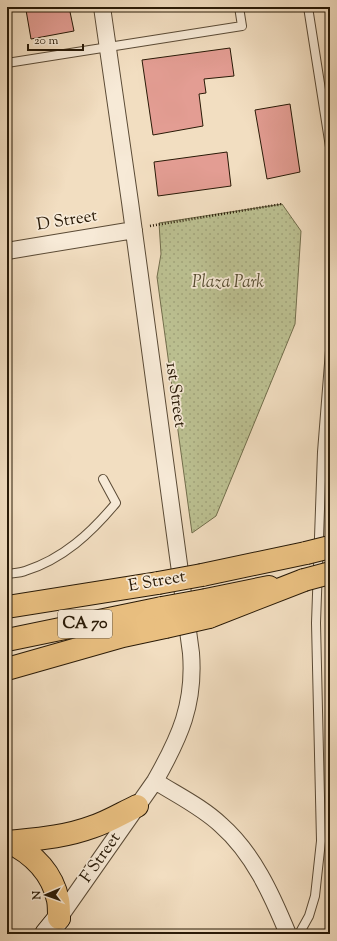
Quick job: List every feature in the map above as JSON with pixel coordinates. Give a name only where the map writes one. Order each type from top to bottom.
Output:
[{"type":"highway","name":"E Street","points":[[7,607],[202,575],[330,547]]},
{"type":"highway","points":[[7,669],[123,636],[164,617],[207,608],[330,573]]},
{"type":"highway","name":"E Street","points":[[7,640],[164,617]]},
{"type":"highway","points":[[8,842],[65,835],[109,820],[137,806]]},
{"type":"highway","points":[[8,842],[35,858],[49,876],[58,900],[53,926]]},
{"type":"street","name":"1st Street","points":[[102,7],[134,230],[193,670],[187,711],[179,736],[155,781]]},
{"type":"street","name":"D Street","points":[[7,251],[134,230]]},
{"type":"street","name":"F Street","points":[[53,926],[155,781]]},
{"type":"street","points":[[155,781],[208,815],[221,825],[240,846],[268,889],[288,934]]},
{"type":"lane","points":[[7,63],[242,26],[239,7]]},
{"type":"lane","points":[[308,7],[330,148]]},
{"type":"lane","points":[[299,934],[309,916],[315,896],[320,840],[320,755],[316,623],[322,445],[330,352]]},
{"type":"lane","points":[[7,574],[25,571],[61,555],[96,526],[116,503],[103,480]]},
{"type":"path","points":[[134,230],[159,223],[282,204]]},
{"type":"green space","name":"Plaza Park","points":[[282,204],[301,231],[295,324],[216,516],[192,533],[157,277],[161,254],[159,223]]},
{"type":"building","points":[[40,7],[69,7],[74,31],[31,39],[26,10]]},
{"type":"building","points":[[230,48],[234,76],[204,79],[206,93],[199,94],[203,126],[153,135],[142,60]]},
{"type":"building","points":[[290,104],[300,172],[267,179],[255,110]]},
{"type":"building","points":[[227,152],[231,186],[158,196],[154,162]]}]
